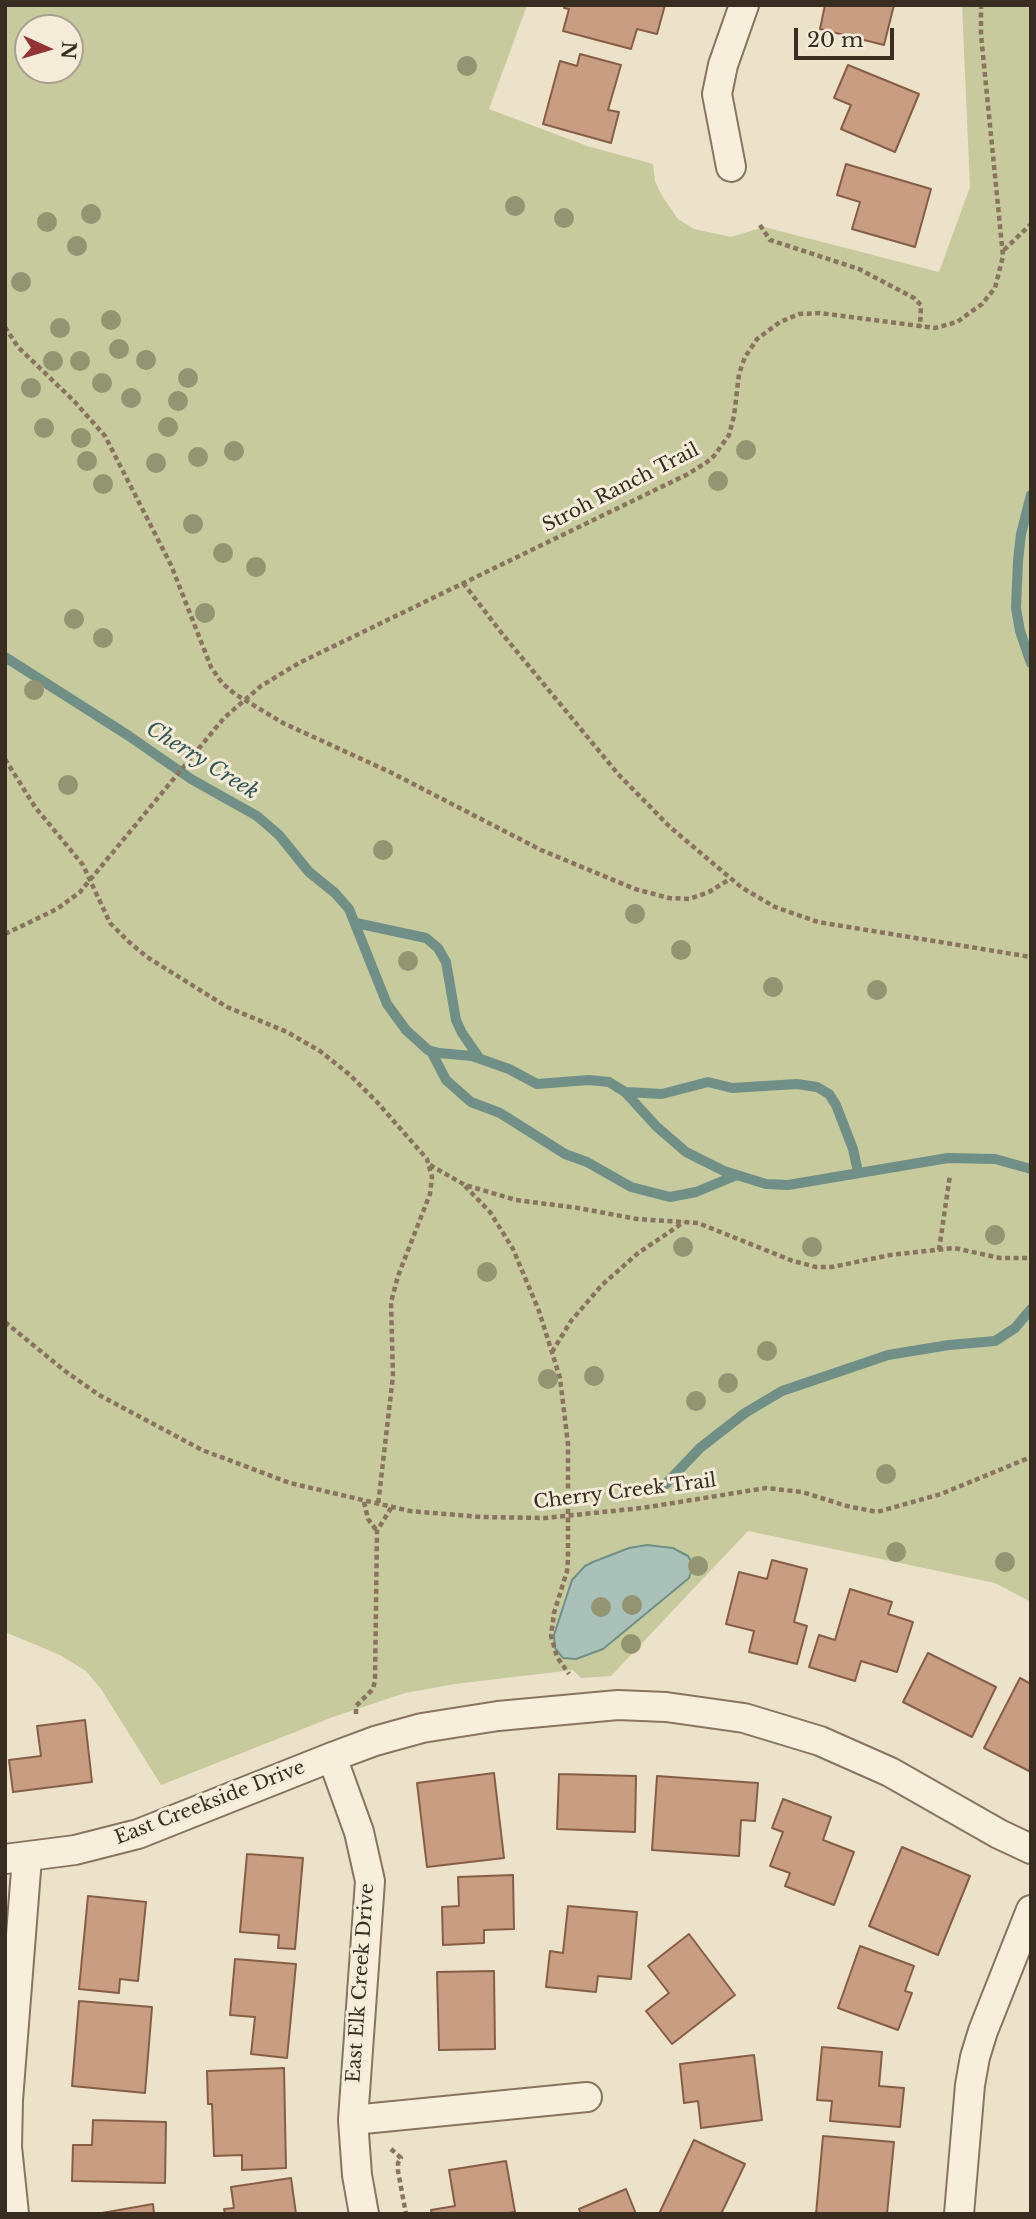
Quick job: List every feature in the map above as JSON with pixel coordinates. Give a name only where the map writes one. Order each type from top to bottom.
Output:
[{"type":"street","points":[[731,167],[717,94],[723,65],[744,5]]},
{"type":"street","name":"East Creekside Drive","points":[[16,1858],[86,1847],[138,1834],[332,1757],[405,1732],[466,1719],[602,1706],[689,1709],[744,1718],[831,1745],[890,1772],[999,1834],[1031,1849]]},
{"type":"street","name":"East Elk Creek Drive","points":[[332,1757],[359,1832],[370,1881],[353,2120],[357,2175],[365,2214]]},
{"type":"street","points":[[14,2214],[8,2147],[8,2100],[16,1858]]},
{"type":"street","points":[[960,2214],[970,2085],[975,2057],[1031,1910]]},
{"type":"street","points":[[353,2120],[587,2097]]},
{"type":"path","name":"Stroh Ranch Trail","points":[[5,934],[69,902],[90,881],[126,834],[218,727],[244,700],[279,674],[688,474],[714,456],[729,435],[739,374],[745,358],[764,332],[788,317],[799,314],[831,314],[935,328],[957,322],[982,304],[999,279],[1003,250],[981,35],[981,5]]},
{"type":"path","points":[[1003,250],[1031,224]]},
{"type":"path","points":[[760,225],[771,240],[859,269],[914,298],[920,305],[920,327]]},
{"type":"path","points":[[5,327],[18,347],[75,401],[105,436],[172,565],[211,667],[222,682],[244,700],[283,723],[392,773],[549,853],[635,889],[669,898],[689,899],[709,892],[730,879]]},
{"type":"path","points":[[463,583],[618,774],[670,827],[730,879],[775,907],[818,922],[1031,957]]},
{"type":"path","points":[[5,759],[31,801],[80,861],[110,923],[141,952],[227,1007],[287,1032],[320,1051],[377,1101],[413,1141],[429,1165],[432,1177],[430,1194],[398,1276],[391,1302],[393,1376],[378,1505]]},
{"type":"path","points":[[429,1165],[465,1185],[524,1201],[638,1219],[685,1221],[703,1225],[793,1261],[816,1267],[890,1255],[963,1248],[993,1258],[1031,1258]]},
{"type":"path","points":[[939,1250],[950,1175]]},
{"type":"path","points":[[465,1185],[490,1212],[513,1248],[535,1299],[560,1378],[566,1415],[569,1516],[567,1571],[551,1629],[554,1651],[569,1674]]},
{"type":"path","points":[[552,1352],[571,1321],[602,1284],[637,1254],[685,1221]]},
{"type":"path","name":"Cherry Creek Trail","points":[[5,1322],[76,1379],[172,1435],[262,1474],[302,1487],[391,1508],[481,1517],[569,1516],[663,1505],[766,1488],[803,1492],[864,1511],[882,1511],[941,1494],[1031,1457]]},
{"type":"path","points":[[364,1502],[368,1519],[377,1531]]},
{"type":"path","points":[[356,1714],[356,1706],[369,1694],[376,1680],[377,1531],[391,1508]]},
{"type":"path","points":[[390,2149],[401,2158],[398,2171],[406,2214]]},
{"type":"green space","points":[[5,5],[527,5],[489,109],[587,146],[653,164],[655,181],[662,196],[678,219],[694,229],[731,237],[764,227],[939,272],[970,187],[962,5],[1031,5],[1031,1602],[995,1583],[748,1531],[611,1676],[581,1678],[573,1670],[455,1684],[405,1693],[333,1717],[161,1785],[101,1689],[86,1671],[60,1655],[5,1632]]},
{"type":"water","points":[[647,1545],[673,1548],[688,1556],[693,1565],[689,1578],[603,1649],[576,1659],[563,1658],[555,1648],[554,1635],[572,1580],[585,1566],[593,1562],[629,1548]]},
{"type":"building","points":[[565,5],[665,5],[657,34],[637,29],[631,49],[563,31],[569,9],[564,8]]},
{"type":"building","points":[[825,5],[894,5],[884,45],[820,29]]},
{"type":"building","points":[[580,54],[621,65],[608,110],[619,112],[611,143],[543,124],[560,61],[577,66]]},
{"type":"building","points":[[848,65],[919,94],[895,152],[841,129],[851,105],[834,98]]},
{"type":"building","points":[[846,164],[931,189],[915,247],[852,229],[860,202],[837,195]]},
{"type":"building","points":[[772,1560],[807,1569],[794,1622],[807,1626],[797,1664],[749,1652],[754,1631],[726,1624],[739,1572],[767,1579]]},
{"type":"building","points":[[850,1589],[892,1602],[888,1614],[913,1622],[897,1672],[861,1661],[855,1681],[809,1667],[819,1635],[835,1640]]},
{"type":"building","points":[[928,1653],[996,1687],[972,1737],[903,1702]]},
{"type":"building","points":[[1020,1678],[1031,1684],[1031,1772],[984,1748]]},
{"type":"building","points":[[85,1720],[92,1782],[13,1792],[9,1760],[41,1756],[37,1726]]},
{"type":"building","points":[[494,1773],[504,1858],[427,1867],[417,1783]]},
{"type":"building","points":[[559,1774],[636,1776],[635,1832],[557,1829]]},
{"type":"building","points":[[657,1776],[758,1783],[755,1821],[741,1820],[739,1856],[652,1850]]},
{"type":"building","points":[[783,1799],[831,1817],[823,1840],[854,1852],[834,1905],[785,1886],[790,1873],[770,1866],[783,1832],[772,1828]]},
{"type":"building","points":[[902,1847],[970,1876],[938,1955],[869,1926]]},
{"type":"building","points":[[247,1854],[303,1858],[295,1949],[278,1948],[279,1935],[240,1932]]},
{"type":"building","points":[[513,1875],[514,1929],[484,1930],[484,1943],[443,1945],[442,1907],[459,1906],[458,1877]]},
{"type":"building","points":[[88,1896],[146,1902],[138,1981],[120,1979],[119,1993],[79,1989]]},
{"type":"building","points":[[568,1906],[637,1912],[631,1979],[598,1976],[596,1992],[546,1987],[550,1951],[563,1953]]},
{"type":"building","points":[[689,1934],[735,1995],[672,2044],[646,2011],[669,1993],[648,1966]]},
{"type":"building","points":[[860,1946],[914,1966],[905,1991],[912,1993],[898,2030],[838,2008]]},
{"type":"building","points":[[235,1959],[296,1964],[287,2058],[251,2054],[255,2017],[230,2015]]},
{"type":"building","points":[[494,1971],[495,2049],[439,2050],[437,1972]]},
{"type":"building","points":[[79,2001],[152,2007],[145,2093],[72,2086]]},
{"type":"building","points":[[822,2047],[882,2052],[879,2086],[904,2088],[900,2127],[830,2121],[832,2101],[817,2100]]},
{"type":"building","points":[[754,2055],[762,2120],[701,2128],[698,2101],[684,2103],[680,2064]]},
{"type":"building","points":[[284,2068],[286,2168],[242,2170],[242,2155],[214,2156],[212,2104],[208,2104],[207,2071]]},
{"type":"building","points":[[93,2120],[166,2122],[165,2183],[72,2181],[73,2145],[92,2145]]},
{"type":"building","points":[[823,2136],[894,2142],[887,2214],[816,2214]]},
{"type":"building","points":[[694,2140],[745,2164],[721,2214],[659,2214]]},
{"type":"building","points":[[506,2161],[515,2212],[432,2214],[431,2210],[455,2206],[449,2170]]},
{"type":"building","points":[[291,2178],[296,2214],[225,2214],[224,2209],[234,2208],[231,2187]]},
{"type":"building","points":[[626,2189],[636,2214],[581,2214],[579,2209]]},
{"type":"building","points":[[153,2204],[154,2214],[96,2214]]},
{"type":"waterway","points":[[1031,495],[1021,534],[1016,608],[1020,631],[1031,663]]},
{"type":"waterway","name":"Cherry Creek","points":[[5,657],[191,779],[257,816],[279,835],[309,872],[335,893],[349,909],[387,1004],[406,1030],[428,1050],[472,1056],[509,1069],[537,1084],[589,1080],[609,1082],[625,1092],[657,1127],[686,1152],[724,1171],[766,1184],[788,1185],[948,1158],[995,1159],[1031,1169]]},
{"type":"waterway","name":"Cherry Creek","points":[[356,923],[426,938],[438,948],[446,962],[456,1020],[480,1059]]},
{"type":"waterway","name":"Cherry Creek","points":[[431,1051],[446,1080],[471,1102],[500,1113],[565,1154],[587,1162],[631,1187],[670,1197],[696,1192],[737,1175]]},
{"type":"waterway","name":"Cherry Creek","points":[[626,1092],[662,1094],[708,1082],[732,1088],[797,1084],[817,1087],[829,1094],[836,1105],[853,1149],[858,1172]]},
{"type":"waterway","points":[[660,1490],[700,1448],[745,1413],[782,1391],[888,1355],[995,1341],[1015,1328],[1031,1309]]}]
